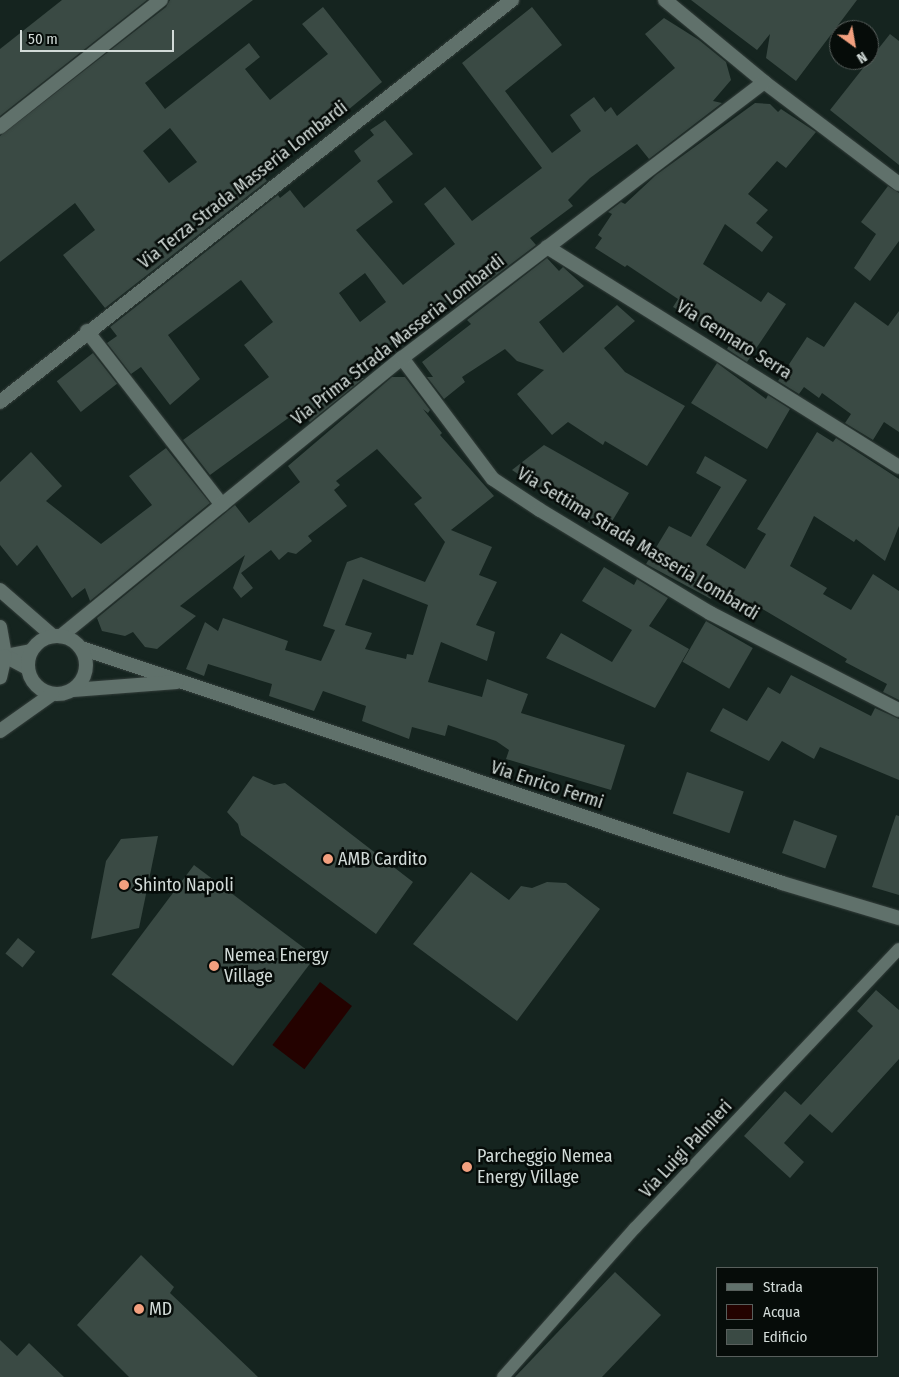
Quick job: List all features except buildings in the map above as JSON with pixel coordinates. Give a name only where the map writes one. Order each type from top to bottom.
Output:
[{"type":"street","points":[[0,127],[161,0]]},
{"type":"street","name":"Via Terza Strada Masseria Lombardi","points":[[0,402],[87,331],[512,0]]},
{"type":"street","points":[[665,0],[764,82],[899,184]]},
{"type":"street","name":"Via Prima Strada Masseria Lombardi","points":[[57,636],[222,505],[402,358],[764,82]]},
{"type":"street","name":"Via Gennaro Serra","points":[[547,247],[899,467]]},
{"type":"street","points":[[87,331],[222,505]]},
{"type":"street","name":"Via Settima Strada Masseria Lombardi","points":[[402,358],[493,479],[540,510],[710,613],[899,710]]},
{"type":"street","points":[[0,590],[57,636],[81,648],[86,670],[73,690],[52,694],[0,731]]},
{"type":"street","points":[[0,627],[5,656],[0,677]]},
{"type":"street","points":[[52,694],[33,682],[28,668],[31,652],[40,641],[57,636]]},
{"type":"street","name":"Via Enrico Fermi","points":[[81,648],[782,883],[899,918]]},
{"type":"street","points":[[5,656],[31,652]]},
{"type":"street","points":[[5,656],[28,668]]},
{"type":"street","name":"Via Enrico Fermi","points":[[73,690],[185,682]]},
{"type":"lane","name":"Via Luigi Palmieri","points":[[503,1377],[635,1228],[899,949]]},
{"type":"water","points":[[320,982],[352,1006],[304,1069],[272,1045]]},
{"type":"place","name":"AMB Cardito","points":[[328,859]]},
{"type":"place","name":"Shinto Napoli","points":[[124,885]]},
{"type":"place","name":"Nemea Energy Village","points":[[214,966]]},
{"type":"place","name":"Parcheggio Nemea Energy Village","points":[[467,1167]]},
{"type":"place","name":"MD","points":[[139,1309]]}]
